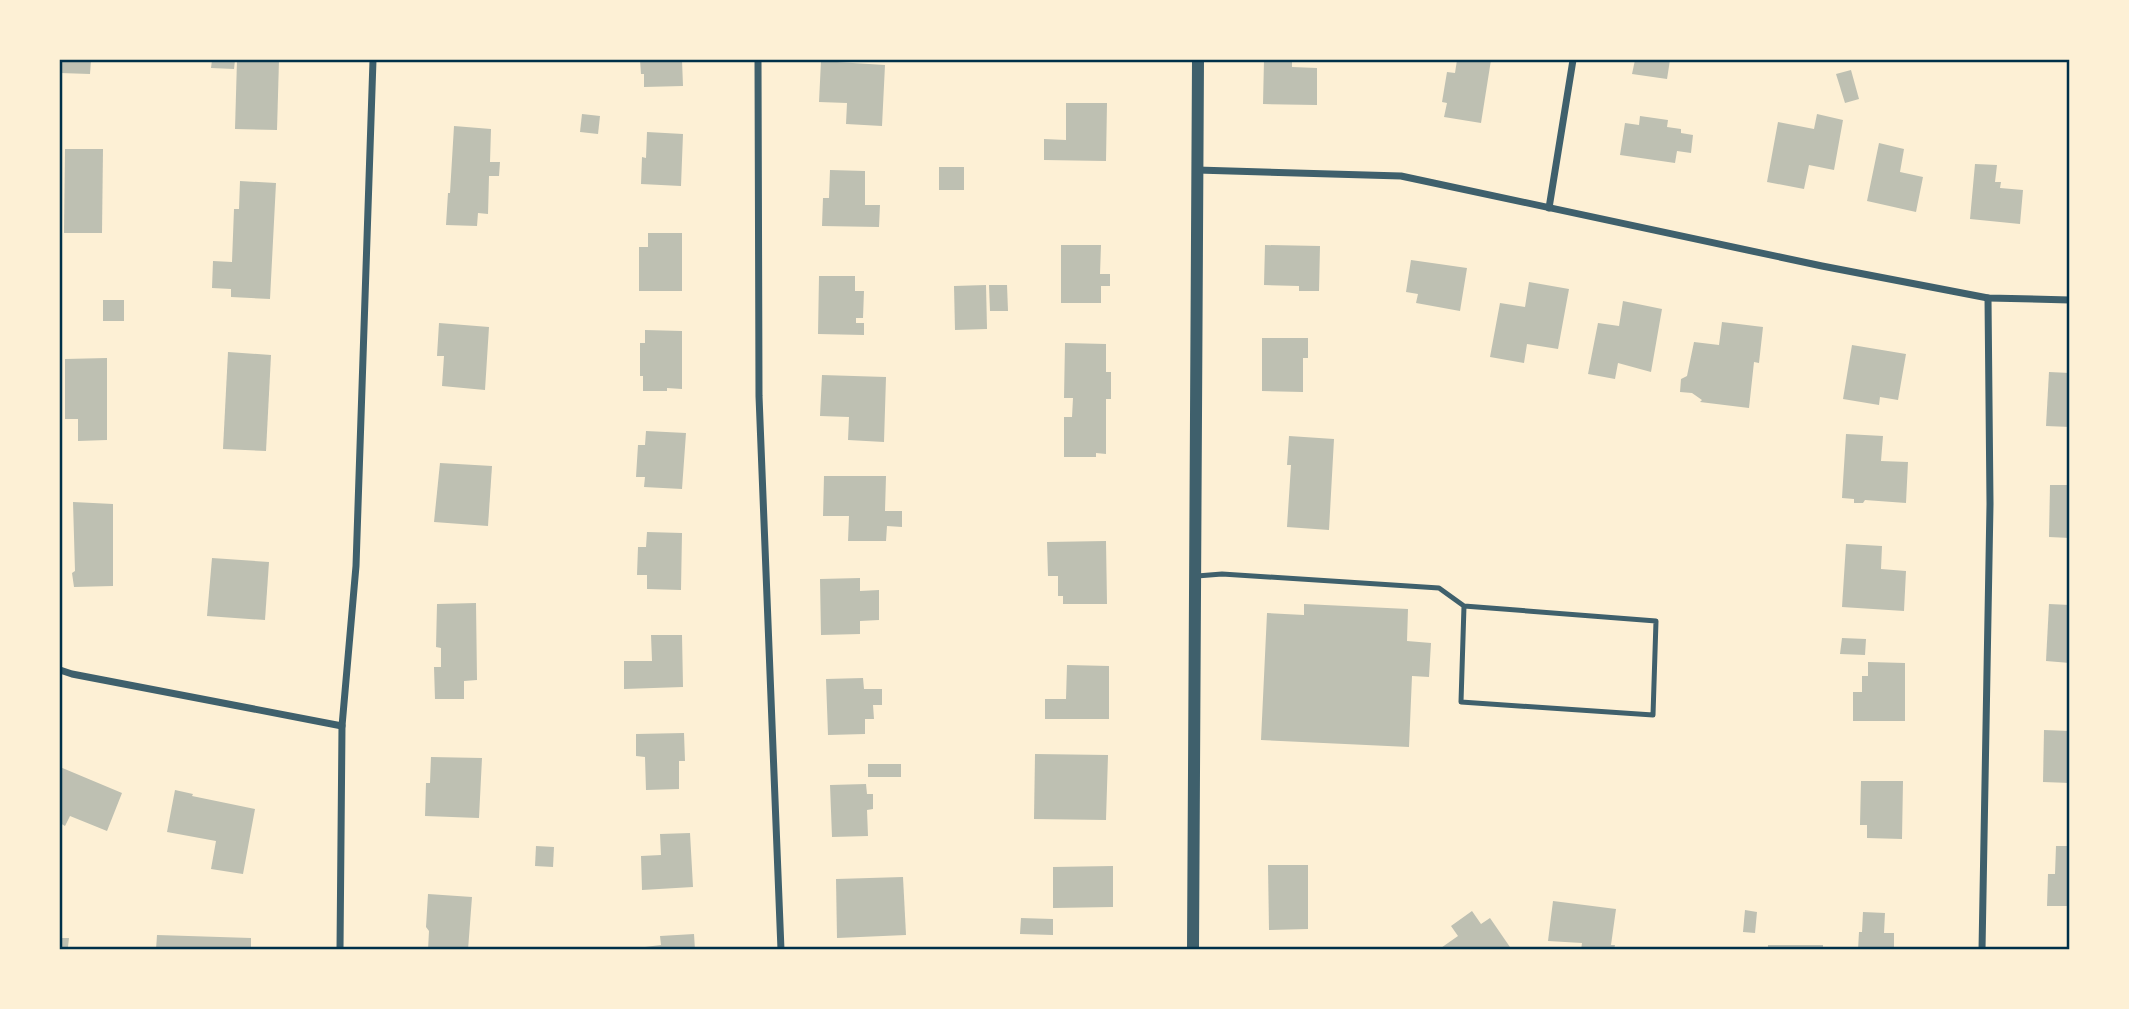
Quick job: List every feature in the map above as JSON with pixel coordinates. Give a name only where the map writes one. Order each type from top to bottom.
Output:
[{"type":"street","points":[[340,950],[342,726],[356,566],[373,60]]},
{"type":"street","points":[[758,60],[758,396],[781,950]]},
{"type":"street","points":[[1193,950],[1198,60]]},
{"type":"street","points":[[1549,208],[1573,60]]},
{"type":"street","points":[[1196,170],[1401,176],[1822,266],[1988,298],[2070,300]]},
{"type":"street","points":[[1982,950],[1990,504],[1988,298]]},
{"type":"street","points":[[60,670],[342,726]]},
{"type":"lane","points":[[1194,576],[1222,574],[1439,588],[1464,606],[1656,621],[1653,715],[1461,702],[1464,606]]},
{"type":"building","points":[[60,60],[91,60],[90,74],[60,73]]},
{"type":"building","points":[[212,60],[235,60],[234,69],[211,68]]},
{"type":"building","points":[[237,60],[279,60],[277,130],[235,129]]},
{"type":"building","points":[[640,60],[682,60],[683,86],[644,87]]},
{"type":"building","points":[[1264,60],[1292,60],[1292,67],[1317,68],[1317,105],[1263,104]]},
{"type":"building","points":[[1457,60],[1491,60],[1481,123],[1444,117],[1447,103],[1442,102],[1447,72],[1455,73]]},
{"type":"building","points":[[1635,60],[1670,60],[1667,79],[1632,74]]},
{"type":"building","points":[[821,61],[885,65],[882,126],[846,124],[847,103],[819,102]]},
{"type":"building","points":[[1851,70],[1859,99],[1845,103],[1836,74]]},
{"type":"building","points":[[1066,103],[1107,103],[1106,161],[1044,160],[1044,139],[1066,140]]},
{"type":"building","points":[[582,114],[600,116],[598,134],[580,132]]},
{"type":"building","points":[[1817,114],[1843,120],[1834,170],[1809,165],[1804,189],[1767,182],[1778,122],[1814,129]]},
{"type":"building","points":[[1640,116],[1668,120],[1667,127],[1681,129],[1681,133],[1693,135],[1691,153],[1677,151],[1675,163],[1620,155],[1625,123],[1639,125]]},
{"type":"building","points":[[454,126],[491,129],[490,162],[500,162],[499,176],[489,176],[488,214],[478,213],[477,226],[446,225]]},
{"type":"building","points":[[647,132],[683,134],[681,186],[641,184],[642,157],[646,158]]},
{"type":"building","points":[[1879,143],[1904,149],[1900,172],[1923,177],[1916,212],[1867,201]]},
{"type":"building","points":[[65,149],[103,149],[102,233],[64,233]]},
{"type":"building","points":[[1975,164],[1997,165],[1995,182],[2001,182],[2000,188],[2023,190],[2020,224],[1970,219]]},
{"type":"building","points":[[939,167],[964,167],[964,190],[939,190]]},
{"type":"building","points":[[830,170],[865,171],[865,205],[880,205],[879,227],[822,226],[823,198],[829,198]]},
{"type":"building","points":[[240,181],[276,183],[270,299],[231,297],[231,289],[212,288],[213,261],[232,262],[234,209],[239,209]]},
{"type":"building","points":[[648,233],[682,233],[682,291],[639,291],[639,247],[648,247]]},
{"type":"building","points":[[1061,245],[1101,245],[1100,274],[1110,274],[1110,286],[1101,286],[1101,303],[1061,303]]},
{"type":"building","points":[[1265,245],[1320,246],[1319,291],[1299,291],[1299,286],[1264,285]]},
{"type":"building","points":[[1411,260],[1467,268],[1460,311],[1416,303],[1418,294],[1406,292]]},
{"type":"building","points":[[819,276],[855,276],[855,291],[864,291],[863,318],[856,318],[856,323],[864,323],[864,335],[818,334]]},
{"type":"building","points":[[1529,282],[1569,289],[1558,349],[1527,344],[1524,363],[1490,357],[1500,303],[1525,307]]},
{"type":"building","points":[[986,285],[987,329],[955,330],[954,286]]},
{"type":"building","points":[[989,285],[1007,285],[1008,311],[990,311]]},
{"type":"building","points":[[103,300],[124,300],[124,321],[103,321]]},
{"type":"building","points":[[1623,301],[1662,309],[1651,372],[1618,363],[1615,379],[1588,374],[1598,323],[1619,326]]},
{"type":"building","points":[[1722,322],[1763,327],[1759,363],[1754,362],[1749,408],[1700,402],[1702,400],[1692,393],[1680,392],[1681,379],[1687,376],[1694,342],[1719,345]]},
{"type":"building","points":[[439,323],[489,327],[485,390],[442,386],[444,356],[437,356]]},
{"type":"building","points":[[645,330],[682,331],[682,389],[643,391],[640,343],[645,343]]},
{"type":"building","points":[[1262,338],[1308,338],[1308,358],[1303,358],[1303,392],[1262,391]]},
{"type":"building","points":[[1065,343],[1106,344],[1106,372],[1111,372],[1111,399],[1106,399],[1106,454],[1096,453],[1096,457],[1064,457],[1064,417],[1072,417],[1073,398],[1064,398]]},
{"type":"building","points":[[1852,345],[1906,354],[1898,400],[1880,397],[1879,405],[1843,399]]},
{"type":"building","points":[[228,352],[271,355],[266,451],[223,449]]},
{"type":"building","points":[[107,358],[107,440],[78,441],[78,419],[65,419],[65,359]]},
{"type":"building","points":[[2049,372],[2070,373],[2070,427],[2046,426]]},
{"type":"building","points":[[822,375],[886,377],[884,442],[848,440],[849,417],[820,416]]},
{"type":"building","points":[[646,431],[686,433],[682,489],[644,487],[645,477],[636,477],[638,445],[645,445]]},
{"type":"building","points":[[1846,434],[1883,436],[1881,461],[1908,462],[1906,503],[1865,500],[1863,503],[1854,503],[1854,499],[1842,498]]},
{"type":"building","points":[[1289,436],[1334,439],[1329,530],[1287,527],[1291,465],[1287,465]]},
{"type":"building","points":[[440,463],[492,466],[488,526],[434,522]]},
{"type":"building","points":[[824,476],[886,476],[885,511],[902,511],[902,527],[887,526],[886,541],[848,541],[849,516],[823,516]]},
{"type":"building","points":[[2050,485],[2070,485],[2070,538],[2049,537]]},
{"type":"building","points":[[73,502],[113,504],[113,586],[74,587]]},
{"type":"building","points":[[647,532],[682,533],[681,590],[647,589],[647,575],[637,575],[638,547],[646,547]]},
{"type":"building","points":[[1106,541],[1107,604],[1063,604],[1063,596],[1058,596],[1058,576],[1048,576],[1047,542]]},
{"type":"building","points":[[1846,544],[1882,546],[1881,569],[1906,571],[1904,611],[1842,607]]},
{"type":"building","points":[[212,558],[269,562],[265,620],[207,616]]},
{"type":"building","points":[[860,578],[860,591],[879,590],[879,620],[860,621],[860,634],[821,635],[820,579]]},
{"type":"building","points":[[476,603],[477,680],[464,681],[464,699],[435,699],[434,667],[441,667],[441,648],[436,647],[437,604]]},
{"type":"building","points":[[1304,604],[1408,609],[1407,641],[1431,643],[1429,677],[1412,676],[1409,747],[1261,740],[1267,613],[1304,615]]},
{"type":"building","points":[[2049,604],[2070,605],[2070,663],[2046,661]]},
{"type":"building","points":[[651,635],[682,635],[683,687],[624,689],[624,661],[652,661]]},
{"type":"building","points":[[1842,638],[1866,639],[1865,655],[1840,654]]},
{"type":"building","points":[[1868,662],[1905,663],[1905,721],[1853,721],[1853,692],[1862,692],[1862,676],[1868,676]]},
{"type":"building","points":[[1067,665],[1109,666],[1109,719],[1045,719],[1045,699],[1066,699]]},
{"type":"building","points":[[863,678],[864,689],[882,689],[882,705],[873,705],[874,719],[865,719],[865,734],[828,735],[826,679]]},
{"type":"building","points":[[2044,730],[2070,731],[2070,783],[2043,782]]},
{"type":"building","points":[[684,733],[685,761],[679,761],[679,789],[646,790],[645,757],[636,756],[636,734]]},
{"type":"building","points":[[1035,754],[1108,755],[1106,820],[1034,819]]},
{"type":"building","points":[[431,757],[482,758],[479,818],[425,816],[426,783],[430,783]]},
{"type":"building","points":[[868,764],[901,764],[901,777],[868,777]]},
{"type":"building","points":[[60,767],[122,793],[107,831],[70,816],[65,826],[60,823]]},
{"type":"building","points":[[1861,781],[1903,781],[1902,839],[1867,838],[1867,825],[1860,825]]},
{"type":"building","points":[[866,784],[867,794],[873,794],[873,809],[867,810],[868,836],[832,837],[830,785]]},
{"type":"building","points":[[175,790],[255,809],[243,874],[211,869],[216,841],[167,832]]},
{"type":"building","points":[[690,833],[693,887],[642,890],[641,856],[661,855],[660,834]]},
{"type":"building","points":[[536,846],[554,847],[553,867],[535,866]]},
{"type":"building","points":[[2056,846],[2070,846],[2070,906],[2047,906],[2048,874],[2055,874]]},
{"type":"building","points":[[1268,865],[1308,865],[1308,929],[1269,930]]},
{"type":"building","points":[[1113,866],[1113,907],[1053,908],[1053,867]]},
{"type":"building","points":[[903,877],[906,935],[837,938],[836,879]]},
{"type":"building","points":[[428,894],[472,897],[468,950],[428,950]]},
{"type":"building","points":[[1553,901],[1616,909],[1611,945],[1615,945],[1614,950],[1581,950],[1582,943],[1548,941]]},
{"type":"building","points":[[1745,910],[1757,912],[1755,933],[1743,932]]},
{"type":"building","points":[[1472,911],[1481,924],[1490,918],[1512,950],[1438,950],[1458,936],[1451,926]]},
{"type":"building","points":[[1863,912],[1885,913],[1884,933],[1894,933],[1894,950],[1858,950]]},
{"type":"building","points":[[1021,918],[1053,919],[1053,935],[1020,934]]},
{"type":"building","points":[[694,934],[695,950],[645,950],[645,947],[661,945],[660,936]]},
{"type":"building","points":[[157,935],[251,938],[251,950],[156,950]]},
{"type":"building","points":[[60,938],[69,938],[68,947],[75,947],[75,950],[60,950]]},
{"type":"building","points":[[1768,945],[1823,945],[1823,950],[1768,950]]}]
